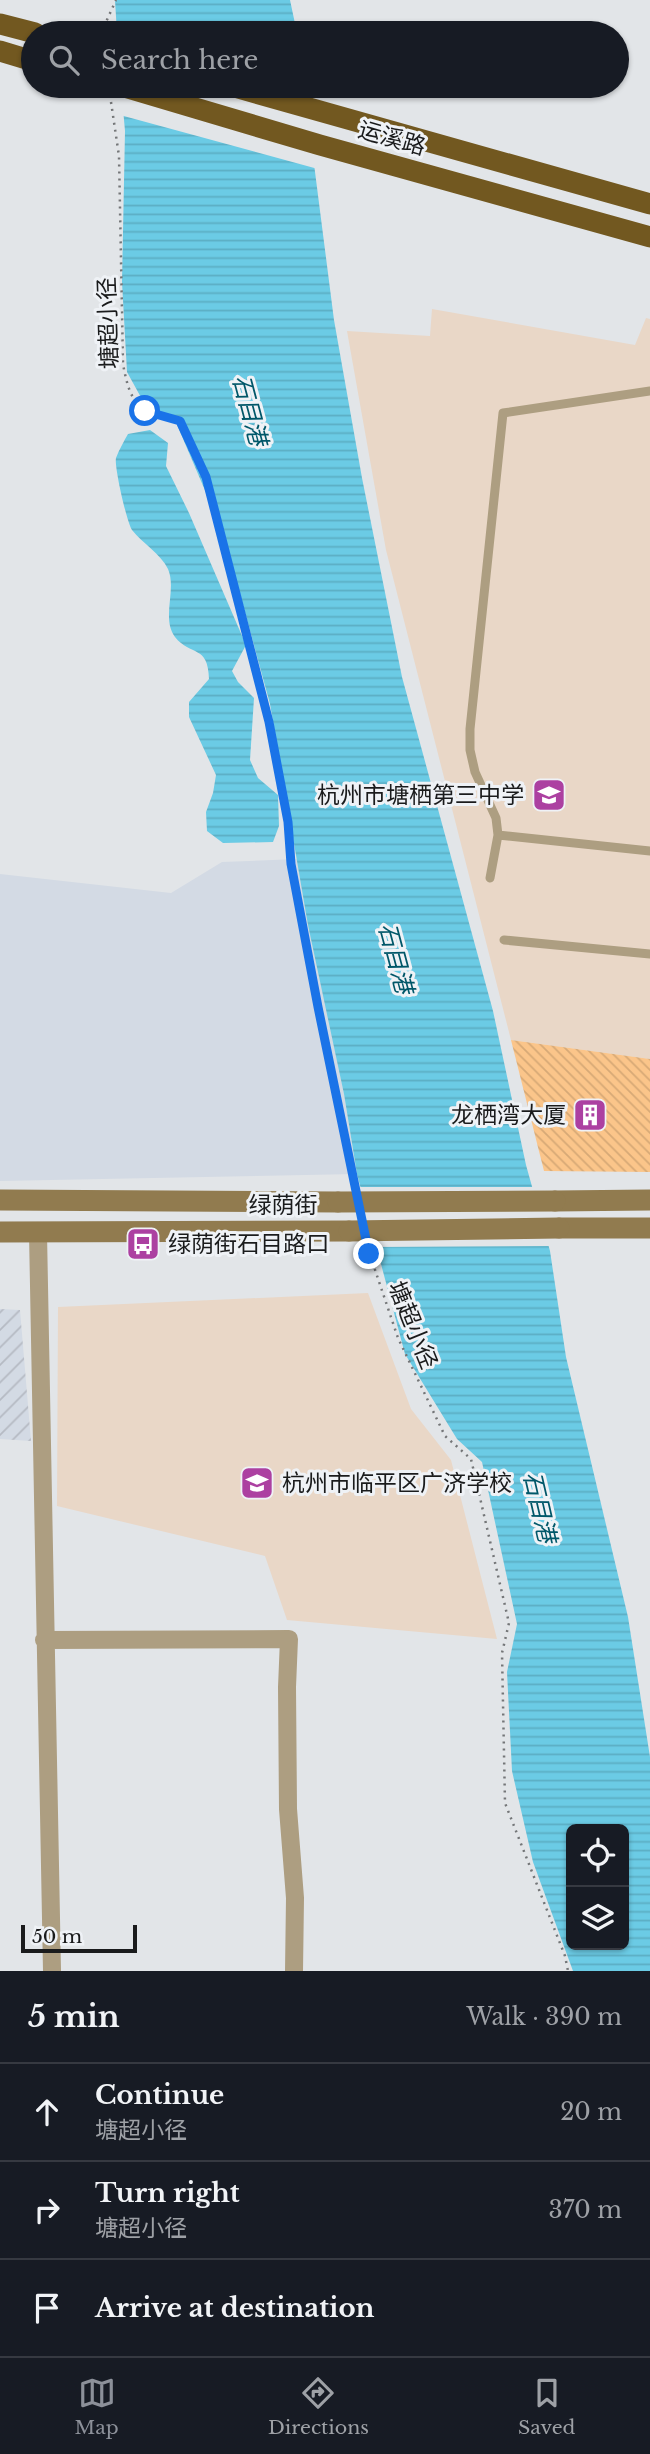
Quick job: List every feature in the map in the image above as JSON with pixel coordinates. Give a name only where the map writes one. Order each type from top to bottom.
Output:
[{"type":"highway","points":[[0,24],[21,29]]},
{"type":"highway","points":[[0,51],[21,57]]},
{"type":"highway","name":"运溪路","points":[[139,98],[320,145],[650,237]]},
{"type":"highway","name":"运溪路","points":[[277,98],[650,204]]},
{"type":"main road","name":"绿荫街","points":[[0,1200],[347,1197],[650,1200]]},
{"type":"main road","name":"绿荫街","points":[[0,1232],[358,1236],[559,1228],[650,1228]]},
{"type":"street","points":[[38,1233],[52,1971]]},
{"type":"street","points":[[44,1640],[289,1639],[286,1687],[295,1898],[294,1971]]},
{"type":"lane","points":[[490,878],[498,835],[496,818],[475,772],[470,750],[470,729],[503,413],[650,391]]},
{"type":"lane","points":[[498,835],[650,851]]},
{"type":"lane","points":[[504,940],[650,954]]},
{"type":"path","points":[[107,21],[116,0]]},
{"type":"path","name":"塘超小径","points":[[116,98],[120,156],[123,364],[128,390],[145,411],[180,421],[206,477],[269,722],[288,822],[291,864],[347,1197]]},
{"type":"path","name":"塘超小径","points":[[358,1236],[398,1338],[445,1436],[471,1460],[509,1623],[502,1653],[505,1803],[565,1956],[568,1971]]},
{"type":"shaded area","name":"杭州市塘栖第三中学","points":[[432,309],[635,345],[646,318],[650,319],[650,1059],[511,1040],[386,550],[347,331],[430,336]]},
{"type":"shaded area","points":[[297,859],[344,1094],[357,1174],[0,1181],[0,874],[171,893],[222,862]]},
{"type":"shaded area","name":"杭州市临平区广济学校","points":[[368,1293],[411,1409],[451,1460],[497,1639],[287,1620],[265,1556],[57,1506],[58,1307]]},
{"type":"shaded area","points":[[0,1309],[20,1310],[31,1441],[0,1439]]},
{"type":"water","points":[[115,0],[290,0],[294,21],[116,21]]},
{"type":"water","name":"石目港","points":[[122,98],[306,98],[334,320],[402,677],[493,1011],[526,1165],[550,1251],[566,1357],[628,1617],[650,1757],[650,1971],[573,1971],[533,1862],[512,1771],[507,1672],[517,1624],[482,1462],[457,1439],[405,1354],[357,1174],[344,1094],[308,925],[270,704],[224,535],[175,420],[149,412],[127,372],[122,282],[125,131]]},
{"type":"water","points":[[150,430],[168,443],[166,466],[246,645],[232,671],[238,682],[254,698],[250,760],[258,778],[278,795],[279,826],[273,842],[223,843],[207,831],[206,812],[216,775],[189,717],[189,702],[209,679],[206,660],[198,652],[181,643],[171,629],[171,586],[168,569],[161,558],[132,530],[117,472],[116,458],[128,434]]},
{"type":"pier","points":[[119,98],[309,98],[318,169],[120,115]]},
{"type":"pier","points":[[357,1187],[536,1187],[553,1246],[373,1247]]},
{"type":"building","name":"龙栖湾大厦","points":[[511,1040],[650,1059],[650,1172],[544,1171]]},
{"type":"place","name":"杭州市塘栖第三中学","points":[[549,795]]},
{"type":"place","name":"龙栖湾大厦","points":[[590,1115]]},
{"type":"place","name":"绿荫街石目路口","points":[[143,1244]]},
{"type":"place","name":"杭州市临平区广济学校","points":[[257,1483]]},
{"type":"route","points":[[145,411],[180,421],[206,477],[269,722],[288,822],[291,864],[369,1254]]}]
